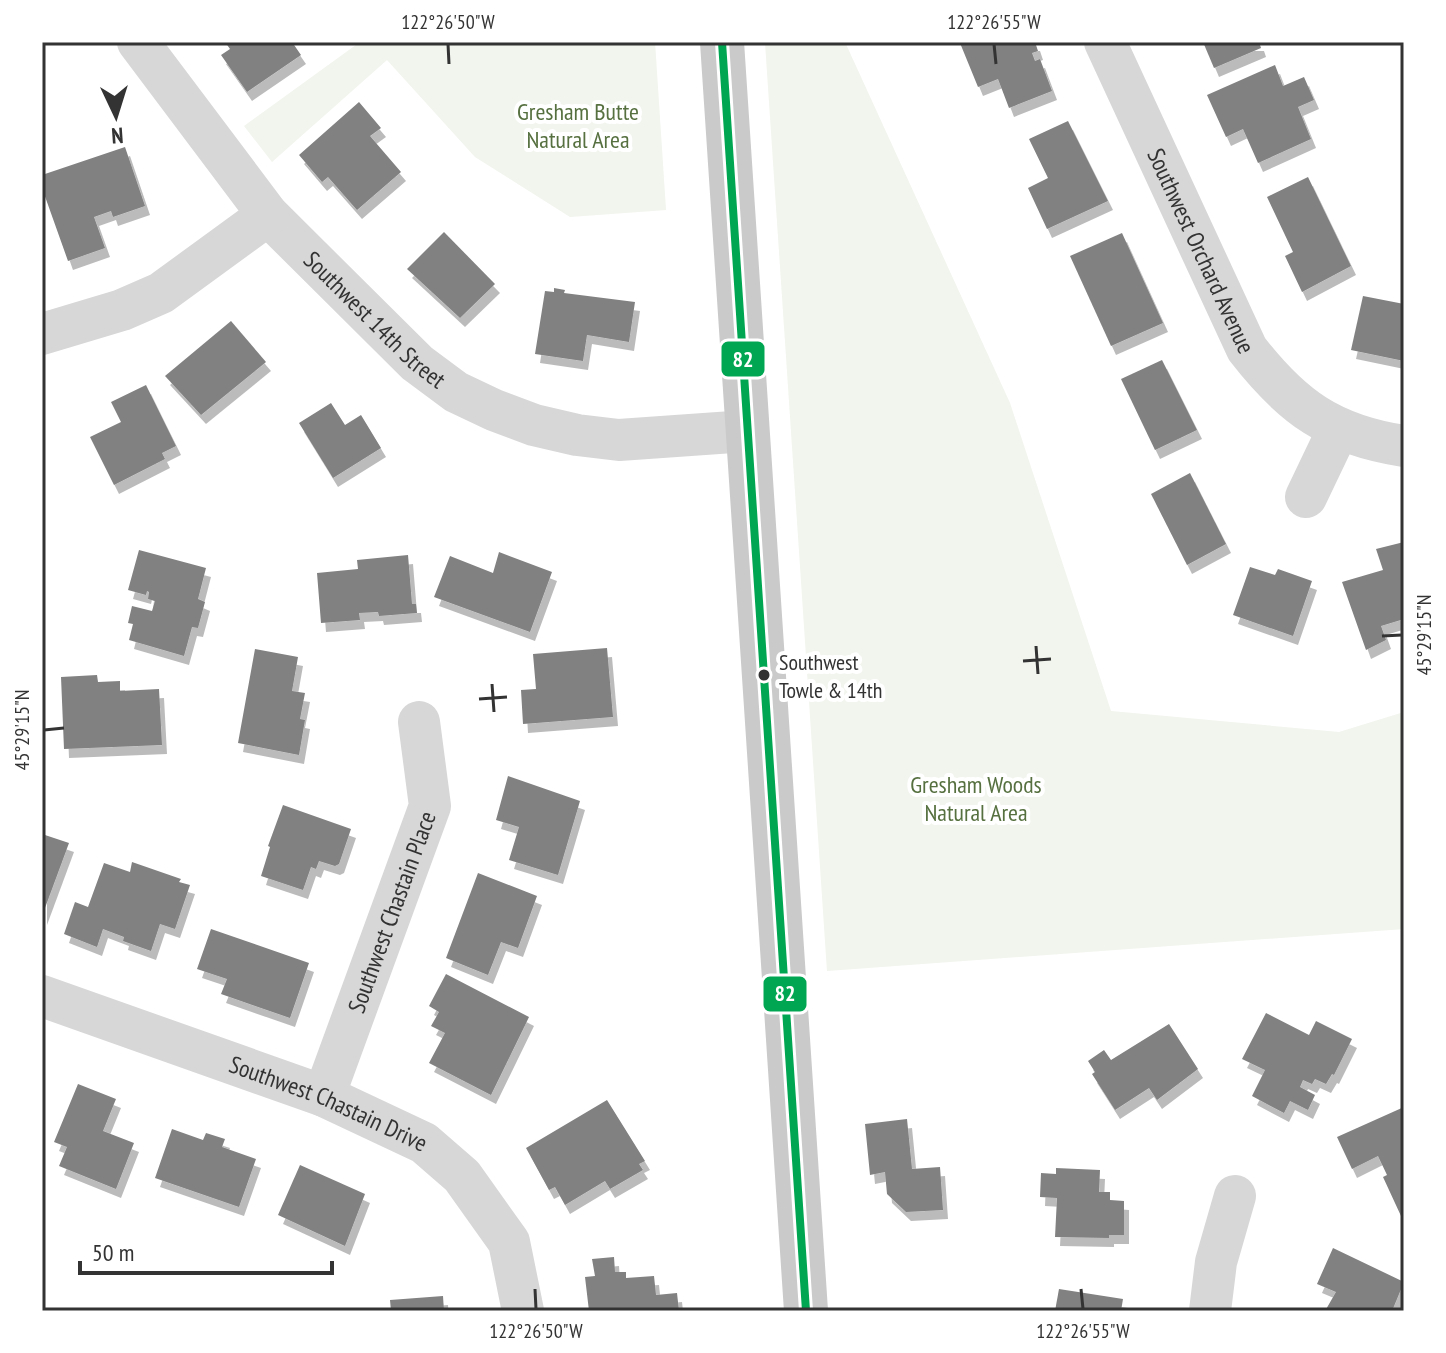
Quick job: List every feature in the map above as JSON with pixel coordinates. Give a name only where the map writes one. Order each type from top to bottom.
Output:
[{"type":"main road","points":[[722,42],[806,1311]]},
{"type":"street","name":"Southwest 14th Street","points":[[138,42],[268,215],[417,363],[456,392],[534,425],[577,435],[619,440],[747,431]]},
{"type":"street","name":"Southwest Orchard Avenue","points":[[1105,42],[1247,349],[1272,381],[1303,408],[1338,430],[1375,442],[1404,446]]},
{"type":"street","points":[[42,334],[122,310],[161,293],[268,215]]},
{"type":"street","points":[[1306,497],[1338,430]]},
{"type":"street","name":"Southwest Chastain Place","points":[[324,1096],[430,806],[419,722]]},
{"type":"street","name":"Southwest Chastain Drive","points":[[42,996],[324,1096],[424,1143],[462,1176],[509,1242],[523,1311]]},
{"type":"street","points":[[1210,1311],[1216,1262],[1235,1196]]},
{"type":"green space","name":"Gresham Butte Natural Area","points":[[360,42],[655,42],[666,210],[570,217],[475,157],[387,60],[272,162],[244,126]]},
{"type":"green space","name":"Gresham Woods Natural Area","points":[[765,42],[845,42],[1010,403],[1111,711],[1339,732],[1404,712],[1404,929],[827,971]]},
{"type":"building","points":[[225,42],[292,42],[301,55],[247,92],[221,55],[230,49]]},
{"type":"building","points":[[1035,42],[1038,51],[1032,53],[1035,61],[1040,59],[1052,91],[1009,108],[998,79],[978,87],[960,43]]},
{"type":"building","points":[[1203,42],[1259,42],[1261,48],[1214,68]]},
{"type":"building","points":[[1275,65],[1283,86],[1304,77],[1314,100],[1298,107],[1311,139],[1258,163],[1243,129],[1226,137],[1207,95]]},
{"type":"building","points":[[359,102],[381,128],[370,136],[401,172],[357,210],[328,177],[322,182],[299,155]]},
{"type":"building","points":[[1068,121],[1108,201],[1047,229],[1028,188],[1048,178],[1029,139]]},
{"type":"building","points":[[125,147],[145,206],[113,217],[111,211],[94,217],[105,248],[68,261],[42,188],[42,175]]},
{"type":"building","points":[[1308,177],[1351,266],[1302,292],[1285,256],[1293,252],[1267,197]]},
{"type":"building","points":[[444,232],[495,284],[460,318],[407,269]]},
{"type":"building","points":[[1122,233],[1163,323],[1111,346],[1070,256]]},
{"type":"building","points":[[554,288],[565,290],[564,293],[635,302],[629,342],[587,335],[583,361],[535,354],[545,291],[554,292]]},
{"type":"building","points":[[1363,296],[1404,304],[1404,361],[1351,350]]},
{"type":"building","points":[[231,321],[266,362],[201,415],[165,376]]},
{"type":"building","points":[[1162,360],[1197,430],[1155,450],[1121,379]]},
{"type":"building","points":[[146,385],[176,446],[162,453],[165,459],[114,485],[90,437],[121,422],[111,402]]},
{"type":"building","points":[[331,403],[345,425],[361,415],[381,448],[333,478],[299,423]]},
{"type":"building","points":[[1190,473],[1226,544],[1187,565],[1151,494]]},
{"type":"building","points":[[1404,542],[1404,619],[1381,626],[1386,640],[1366,650],[1342,582],[1383,570],[1376,549]]},
{"type":"building","points":[[139,550],[206,568],[198,599],[205,602],[198,628],[192,627],[184,656],[129,640],[133,624],[128,623],[132,606],[152,611],[155,601],[148,599],[147,591],[146,595],[128,590]]},
{"type":"building","points":[[499,552],[552,572],[530,632],[434,597],[450,556],[493,573]]},
{"type":"building","points":[[408,555],[412,604],[416,604],[417,613],[379,616],[378,612],[359,613],[360,620],[321,623],[317,573],[358,569],[357,560]]},
{"type":"building","points":[[1250,567],[1275,575],[1278,569],[1312,581],[1293,636],[1233,615]]},
{"type":"building","points":[[607,648],[613,717],[523,724],[521,690],[536,689],[533,654]]},
{"type":"building","points":[[255,649],[298,657],[292,691],[305,693],[300,719],[305,720],[299,755],[238,743]]},
{"type":"building","points":[[97,675],[98,682],[120,681],[120,691],[159,689],[162,745],[64,749],[61,677]]},
{"type":"building","points":[[508,776],[580,801],[558,875],[509,860],[519,827],[496,820]]},
{"type":"building","points":[[283,805],[351,829],[339,864],[335,866],[319,861],[316,869],[311,867],[303,890],[261,876]]},
{"type":"building","points":[[42,834],[69,843],[42,916]]},
{"type":"building","points":[[132,862],[190,885],[175,929],[160,924],[151,951],[123,941],[124,937],[103,929],[97,947],[64,934],[75,902],[88,907],[104,863],[130,872]]},
{"type":"building","points":[[478,873],[537,896],[518,948],[501,942],[488,975],[446,958]]},
{"type":"building","points":[[211,929],[309,963],[290,1018],[221,994],[227,979],[197,969]]},
{"type":"building","points":[[446,974],[529,1017],[491,1095],[429,1063],[445,1033],[431,1026],[439,1012],[429,1006]]},
{"type":"building","points":[[1266,1013],[1309,1035],[1316,1021],[1352,1039],[1334,1075],[1326,1084],[1315,1079],[1312,1084],[1303,1080],[1300,1087],[1315,1095],[1308,1110],[1290,1101],[1284,1113],[1252,1096],[1265,1070],[1242,1059]]},
{"type":"building","points":[[1169,1024],[1198,1069],[1157,1100],[1149,1088],[1115,1110],[1092,1074],[1095,1072],[1088,1061],[1104,1050],[1111,1060]]},
{"type":"building","points":[[78,1084],[116,1099],[103,1131],[134,1143],[116,1189],[59,1166],[67,1147],[54,1142]]},
{"type":"building","points":[[607,1100],[645,1161],[639,1164],[643,1170],[610,1189],[605,1181],[565,1205],[555,1187],[549,1190],[526,1148]]},
{"type":"building","points":[[1404,1107],[1404,1214],[1401,1216],[1383,1177],[1387,1175],[1378,1156],[1352,1169],[1337,1137]]},
{"type":"building","points":[[907,1119],[912,1169],[940,1167],[943,1210],[906,1212],[887,1194],[885,1172],[870,1175],[865,1124]]},
{"type":"building","points":[[172,1129],[203,1140],[206,1133],[225,1139],[222,1147],[256,1159],[239,1207],[155,1178]]},
{"type":"building","points":[[300,1165],[365,1194],[345,1246],[278,1215]]},
{"type":"building","points":[[1056,1168],[1100,1170],[1099,1192],[1110,1192],[1110,1200],[1124,1201],[1124,1235],[1109,1235],[1109,1238],[1055,1237],[1057,1198],[1040,1197],[1041,1173],[1056,1174]]},
{"type":"building","points":[[1333,1248],[1404,1282],[1392,1311],[1325,1311],[1336,1292],[1317,1284]]},
{"type":"building","points":[[614,1257],[615,1272],[626,1272],[626,1278],[654,1276],[656,1295],[677,1293],[679,1311],[589,1311],[585,1277],[595,1276],[592,1259]]},
{"type":"building","points":[[1059,1289],[1123,1299],[1121,1311],[1055,1311]]},
{"type":"building","points":[[443,1296],[444,1311],[391,1311],[390,1300]]},
{"type":"transit line","name":"82","points":[[722,42],[806,1311]]},
{"type":"place","name":"Southwest Towle & 14th","points":[[764,675]]}]
